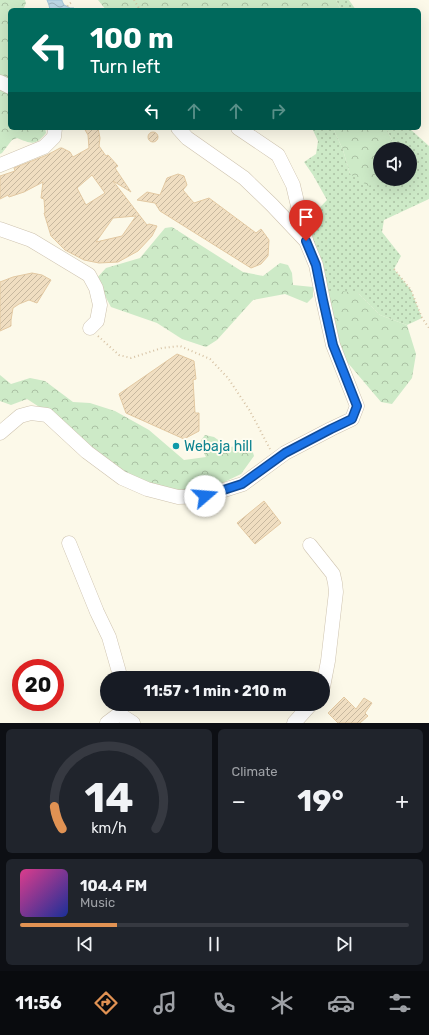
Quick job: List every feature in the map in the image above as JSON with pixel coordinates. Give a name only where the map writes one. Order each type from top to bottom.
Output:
[{"type":"street","points":[[0,165],[44,147],[54,137],[55,130]]},
{"type":"street","points":[[180,130],[187,138],[244,178],[306,241]]},
{"type":"street","points":[[0,433],[20,416],[31,413],[46,415],[87,452],[122,478],[147,489],[178,497],[205,496],[242,484],[285,453],[352,419],[357,406],[333,345],[316,265],[306,241],[292,185],[278,155],[241,130]]},
{"type":"street","points":[[0,230],[31,240],[89,275],[96,288],[100,304],[97,321],[90,328]]},
{"type":"street","points":[[69,543],[97,612],[109,637],[117,671]]},
{"type":"street","points":[[310,546],[333,574],[335,583],[336,592],[326,671]]},
{"type":"street","points":[[107,723],[117,711]]},
{"type":"street","points":[[121,711],[133,723]]},
{"type":"street","points":[[298,721],[306,711]]},
{"type":"path","points":[[394,269],[411,290],[422,318],[429,328]]},
{"type":"path","points":[[90,328],[101,340],[119,355],[131,358],[162,348],[180,346],[210,359],[228,378],[250,411],[276,459]]},
{"type":"green space","points":[[0,0],[25,0],[26,3],[24,8],[8,8],[8,80],[0,76]]},
{"type":"green space","points":[[98,0],[336,0],[340,8],[141,8],[104,8]]},
{"type":"green space","points":[[336,0],[349,0],[355,8],[340,8]]},
{"type":"green space","points":[[0,85],[8,91],[8,130],[45,130],[46,133],[39,140],[33,143],[17,138],[12,140],[0,154]]},
{"type":"green space","points":[[313,130],[334,130],[343,150],[350,174],[373,178],[373,186],[417,186],[417,142],[392,142],[387,130],[411,130],[429,146],[429,199],[384,220],[382,232],[401,256],[394,269],[411,290],[422,318],[407,325],[380,315],[358,293],[326,301],[306,222],[327,200],[304,162],[316,154],[318,141]]},
{"type":"green space","points":[[334,130],[387,130],[392,142],[373,142],[373,185],[368,186],[350,174],[343,150]]},
{"type":"green space","points":[[172,227],[243,272],[263,276],[280,263],[288,265],[292,273],[293,285],[313,287],[313,297],[307,303],[285,294],[253,300],[217,340],[206,347],[182,339],[157,323],[111,307],[96,279],[106,268],[140,258],[165,228]]},
{"type":"green space","points":[[332,290],[358,293],[380,315],[407,325],[416,354],[412,378],[392,404],[381,402],[342,356],[326,301]]},
{"type":"green space","points":[[0,375],[11,384],[30,378],[45,381],[73,402],[90,403],[115,411],[149,430],[184,460],[206,457],[199,443],[205,435],[214,437],[228,447],[251,446],[254,456],[241,474],[214,487],[181,492],[139,482],[114,467],[47,412],[27,399],[11,405],[0,401]]},
{"type":"water","points":[[47,0],[62,0],[64,5],[70,8],[50,8]]},
{"type":"building","points":[[85,130],[98,130],[100,138],[99,146],[106,156],[108,155],[118,166],[115,168],[131,192],[113,181],[147,225],[157,226],[152,236],[138,251],[118,262],[99,263],[84,260],[65,250],[51,236],[44,213],[44,199],[41,198],[43,182],[24,192],[9,197],[8,195],[0,199],[0,176],[15,171],[14,168],[47,155],[60,148],[70,152],[73,157],[89,148],[88,135]],"holes":[[[92,175],[105,193],[86,205],[77,188]],[[136,216],[122,236],[96,242],[113,218]]]},
{"type":"building","points":[[151,132],[155,132],[157,133],[157,141],[151,142],[148,139],[148,135]]},
{"type":"building","points":[[178,174],[184,176],[187,185],[183,190],[194,203],[209,198],[256,233],[261,229],[269,240],[268,256],[261,264],[251,268],[160,211],[155,203],[137,200],[147,192],[160,195],[167,178]]},
{"type":"building","points":[[32,273],[42,275],[51,280],[37,303],[29,300],[13,308],[11,326],[0,331],[0,282],[13,277]]},
{"type":"building","points":[[177,354],[194,361],[196,379],[193,380],[195,413],[199,413],[199,431],[184,439],[126,413],[119,394]]},
{"type":"building","points":[[264,501],[281,523],[255,544],[237,523]]},
{"type":"building","points":[[344,697],[356,709],[364,698],[372,703],[365,713],[368,716],[360,723],[338,723],[328,713]]},
{"type":"place","name":"Webaja hill","points":[[176,446]]},
{"type":"route","points":[[205,496],[242,484],[285,453],[352,419],[357,406],[333,345],[316,265],[306,241]]}]
